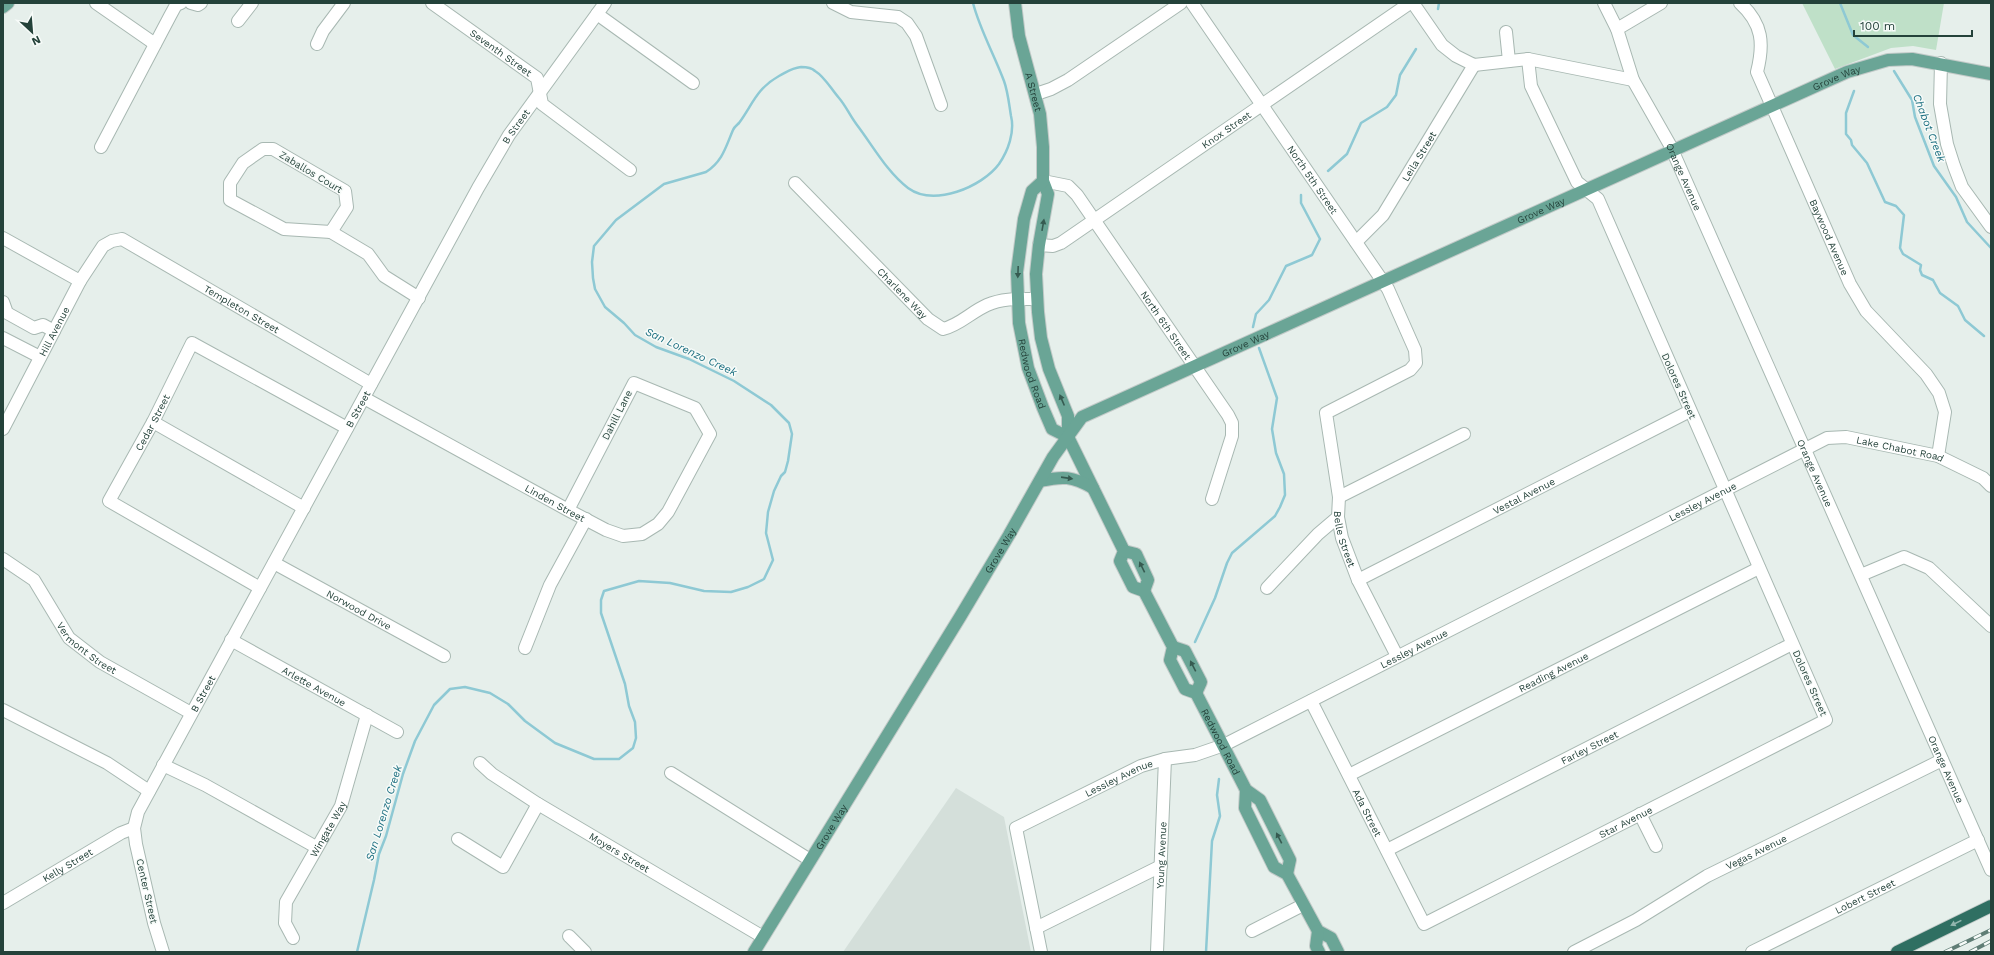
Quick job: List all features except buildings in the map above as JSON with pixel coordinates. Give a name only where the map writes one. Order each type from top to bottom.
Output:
[{"type":"highway","points":[[1897,952],[1991,906]]},
{"type":"main road","points":[[3,7],[8,3]]},
{"type":"main road","name":"A Street","points":[[1015,3],[1019,36],[1036,94],[1042,128],[1043,181],[1048,194],[1039,245],[1036,274],[1037,299]]},
{"type":"main road","name":"Grove Way","points":[[754,952],[960,617],[1053,457],[1082,416],[1847,72],[1888,60],[1912,58],[1991,74]]},
{"type":"main road","points":[[1017,298],[1018,257],[1024,219],[1032,191],[1043,181]]},
{"type":"main road","name":"Redwood Road","points":[[1017,298],[1022,342],[1032,381],[1052,430],[1068,437]]},
{"type":"main road","name":"Redwood Road","points":[[1037,299],[1044,352],[1068,416],[1068,437],[1124,551],[1120,561],[1133,587],[1144,591],[1173,647],[1170,660],[1185,689],[1196,693],[1246,790],[1260,800],[1290,860],[1287,874]]},
{"type":"main road","points":[[1040,481],[1059,477],[1071,478],[1093,488]]},
{"type":"main road","name":"Redwood Road","points":[[1124,551],[1136,554],[1148,580],[1144,591]]},
{"type":"main road","points":[[1173,647],[1185,650],[1201,682],[1196,693]]},
{"type":"main road","name":"Redwood Road","points":[[1246,790],[1245,808],[1274,867],[1287,874],[1318,931],[1331,938],[1338,952]]},
{"type":"main road","name":"Redwood Road","points":[[1318,931],[1316,946],[1319,952]]},
{"type":"street","points":[[96,3],[155,44]]},
{"type":"street","points":[[101,147],[176,6],[181,3]]},
{"type":"street","points":[[191,3],[201,3]]},
{"type":"street","points":[[238,21],[252,3]]},
{"type":"street","points":[[317,44],[323,31],[344,3]]},
{"type":"street","name":"Seventh Street","points":[[432,3],[537,78],[542,104],[630,170]]},
{"type":"street","name":"B Street","points":[[134,828],[138,812],[163,765],[418,298],[509,135],[605,3]]},
{"type":"street","points":[[833,3],[851,12],[898,17],[907,23],[916,36],[941,105]]},
{"type":"street","points":[[1036,94],[1051,89],[1068,80],[1181,3]]},
{"type":"street","name":"North 5th Street","points":[[1192,3],[1383,281],[1415,350],[1416,363],[1410,370],[1326,413]]},
{"type":"street","name":"Knox Street","points":[[1039,245],[1053,246],[1061,243],[1410,3]]},
{"type":"street","points":[[1413,3],[1442,45],[1456,56],[1474,65],[1528,59],[1633,80]]},
{"type":"street","name":"Orange Avenue","points":[[1604,3],[1617,29],[1633,80],[1660,126],[1672,151],[1991,870]]},
{"type":"street","points":[[1617,29],[1661,3]]},
{"type":"street","name":"Baywood Avenue","points":[[1740,3],[1749,11],[1760,32],[1762,51],[1757,72],[1850,284],[1866,311],[1926,374],[1939,393],[1944,412],[1938,456]]},
{"type":"street","points":[[597,14],[693,83]]},
{"type":"street","points":[[1506,32],[1510,61]]},
{"type":"street","name":"Dolores Street","points":[[1528,59],[1531,86],[1577,182],[1598,199],[1826,720]]},
{"type":"street","points":[[1941,63],[1940,104],[1947,144],[1962,187],[1991,227]]},
{"type":"street","name":"Leila Street","points":[[1356,242],[1384,215],[1474,65]]},
{"type":"street","name":"Zaballos Court","points":[[331,232],[347,207],[345,191],[273,149],[263,149],[243,163],[230,183],[230,200],[284,229],[331,232],[368,254],[384,276],[418,298]]},
{"type":"street","name":"North 6th Street","points":[[1043,181],[1059,183],[1073,189],[1228,415],[1233,429],[1212,499]]},
{"type":"street","name":"Charlene Way","points":[[794,183],[928,319],[943,328],[954,326],[986,305],[1005,299],[1037,299]]},
{"type":"street","points":[[3,238],[80,281]]},
{"type":"street","name":"Templeton Street","points":[[112,241],[122,239],[371,384]]},
{"type":"street","name":"Hill Avenue","points":[[3,429],[80,281],[103,246],[112,241]]},
{"type":"street","points":[[3,302],[7,313],[34,328],[44,325],[54,331]]},
{"type":"street","points":[[3,338],[40,357]]},
{"type":"street","name":"Cedar Street","points":[[260,588],[109,501],[153,422],[192,343],[347,428]]},
{"type":"street","name":"Dahill Lane","points":[[568,510],[634,383],[695,408],[710,434]]},
{"type":"street","name":"Linden Street","points":[[364,398],[568,510],[606,530],[623,536],[642,534],[658,524],[668,512],[710,434]]},
{"type":"street","name":"Vestal Avenue","points":[[1358,580],[1690,411]]},
{"type":"street","name":"Belle Street","points":[[1326,413],[1339,497],[1338,517],[1342,538],[1358,580],[1398,656]]},
{"type":"street","points":[[153,422],[304,508]]},
{"type":"street","points":[[1339,497],[1464,434]]},
{"type":"street","name":"Lake Chabot Road","points":[[1805,449],[1827,438],[1837,436],[1938,456],[1983,478],[1991,486]]},
{"type":"street","name":"Lessley Avenue","points":[[1036,928],[1016,828],[1141,766],[1165,759],[1195,755],[1224,745],[1805,449]]},
{"type":"street","points":[[1267,588],[1318,534],[1338,517]]},
{"type":"street","points":[[525,648],[550,586],[586,519]]},
{"type":"street","points":[[1860,575],[1904,557],[1929,568],[1991,626]]},
{"type":"street","name":"Vermont Street","points":[[3,558],[34,580],[69,638],[100,662],[191,714]]},
{"type":"street","name":"Norwood Drive","points":[[274,563],[444,656]]},
{"type":"street","name":"Reading Avenue","points":[[1349,775],[1759,568]]},
{"type":"street","name":"Arlette Avenue","points":[[231,640],[287,673],[397,732]]},
{"type":"street","name":"Farley Street","points":[[1387,850],[1792,644]]},
{"type":"street","name":"Ada Street","points":[[1311,701],[1424,924]]},
{"type":"street","points":[[3,710],[107,764],[149,791]]},
{"type":"street","name":"Wingate Way","points":[[293,938],[285,923],[286,902],[316,846],[341,806],[367,715]]},
{"type":"street","name":"Star Avenue","points":[[1424,924],[1826,720]]},
{"type":"street","name":"Young Avenue","points":[[1157,952],[1165,759]]},
{"type":"street","name":"Vegas Avenue","points":[[1574,952],[1636,920],[1707,876],[1942,760]]},
{"type":"street","name":"Moyers Street","points":[[480,763],[492,774],[538,804],[763,937]]},
{"type":"street","points":[[163,765],[205,785],[316,846]]},
{"type":"street","points":[[671,773],[810,860]]},
{"type":"street","points":[[458,839],[503,867],[538,804]]},
{"type":"street","points":[[1640,814],[1656,846]]},
{"type":"street","name":"Kelly Street","points":[[3,903],[121,833],[134,828]]},
{"type":"street","name":"Center Street","points":[[134,828],[154,923],[163,952]]},
{"type":"street","name":"Lobert Street","points":[[1752,952],[1978,840]]},
{"type":"street","points":[[1041,952],[1036,928],[1161,866]]},
{"type":"street","points":[[1252,931],[1303,905]]},
{"type":"street","points":[[569,936],[585,952]]},
{"type":"shaded area","points":[[956,788],[1004,817],[1031,952],[843,952]]},
{"type":"green space","points":[[1802,3],[1944,3],[1936,50],[1913,46],[1891,48],[1835,69]]},
{"type":"waterway","name":"San Lorenzo Creek","points":[[357,952],[379,854],[386,836],[403,774],[415,741],[434,705],[450,689],[465,687],[490,693],[508,704],[525,721],[555,743],[594,759],[619,759],[633,748],[636,738],[635,722],[629,706],[625,684],[601,613],[601,600],[604,591],[639,581],[670,583],[704,591],[731,592],[748,587],[764,579],[773,560],[766,533],[768,512],[774,491],[781,476],[785,472],[788,461],[792,434],[789,423],[771,405],[734,381],[689,359],[656,347],[635,335],[624,323],[605,307],[595,289],[592,262],[594,246],[616,220],[664,184],[706,172],[712,168],[723,153],[734,128],[765,86],[789,70],[803,67],[810,68],[822,76],[887,167],[900,182],[908,188],[931,196],[944,195],[970,187],[981,180],[999,164],[1005,153],[1010,141],[1012,122],[1005,85],[979,23],[973,3]]},
{"type":"waterway","points":[[1438,9],[1439,3]]},
{"type":"waterway","name":"Chabot Creek","points":[[1840,3],[1853,35],[1868,47]]},
{"type":"waterway","points":[[1328,171],[1347,154],[1361,123],[1387,107],[1396,95],[1400,75],[1416,49]]},
{"type":"waterway","name":"Chabot Creek","points":[[1894,71],[1912,100],[1915,117],[1934,166],[1956,197],[1967,222],[1991,248]]},
{"type":"waterway","points":[[1854,91],[1846,113],[1846,134],[1851,140],[1852,145],[1867,163],[1885,202],[1896,206],[1904,215],[1900,248],[1903,254],[1921,265],[1920,270],[1922,275],[1933,280],[1940,293],[1958,306],[1965,320],[1984,336]]},
{"type":"waterway","points":[[1253,327],[1256,314],[1269,300],[1286,266],[1312,255],[1320,239],[1301,203],[1301,195]]},
{"type":"waterway","points":[[1195,642],[1215,598],[1232,553],[1275,516],[1285,495],[1284,474],[1276,453],[1272,429],[1277,398],[1259,348]]},
{"type":"waterway","points":[[1206,952],[1212,841],[1220,816],[1217,795],[1219,779]]},
{"type":"railway","points":[[1945,952],[1991,930]]},
{"type":"railway","points":[[1970,952],[1991,941]]}]
